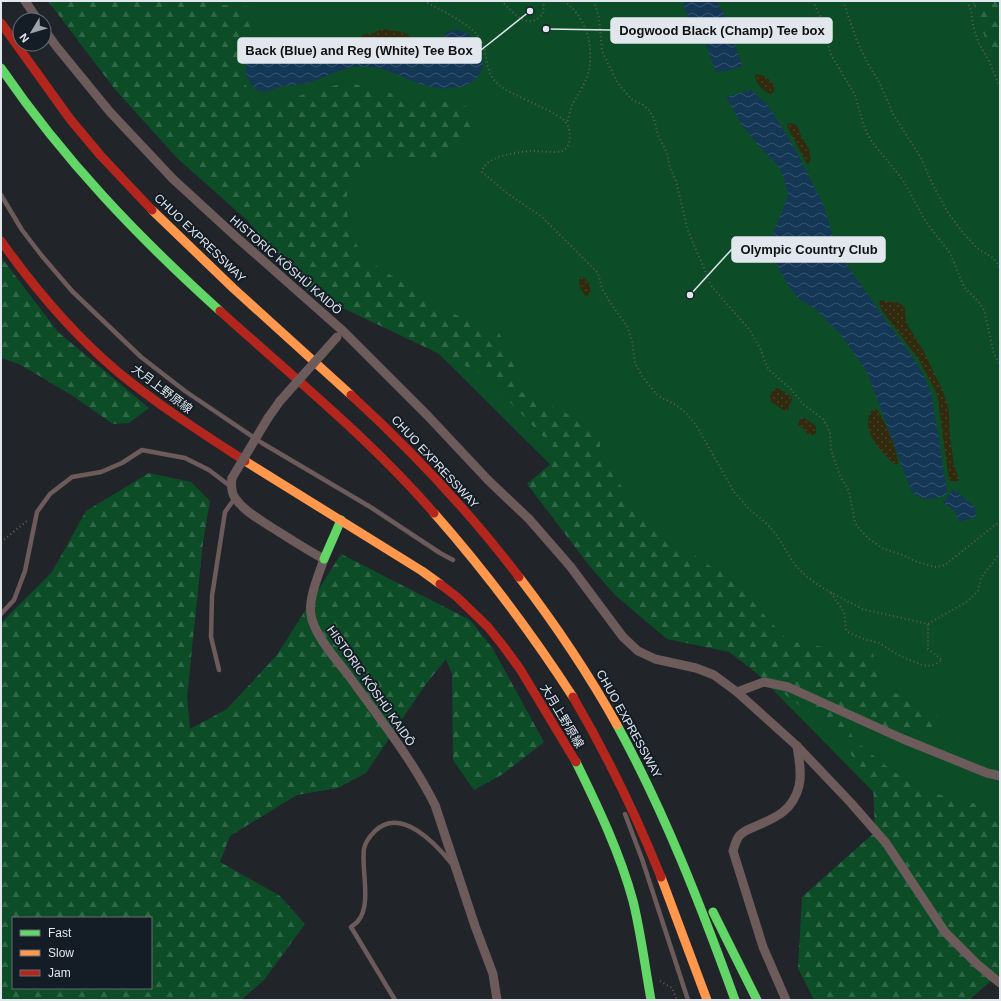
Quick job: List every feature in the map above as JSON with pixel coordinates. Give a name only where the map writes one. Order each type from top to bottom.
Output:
[{"type":"main road","name":"CHUO EXPRESSWAY","points":[[1,23],[70,118],[112,168],[203,260],[333,377],[399,439],[452,494],[501,553],[546,611],[585,670],[650,787],[707,921],[736,1000]]},
{"type":"main road","points":[[1,68],[46,130],[89,183],[138,234],[186,280],[384,460],[434,514],[483,571],[523,623],[560,678],[600,748],[624,794],[656,863],[707,1000]]},
{"type":"main road","name":"大月上野原線","points":[[1,241],[16,263],[62,316],[89,344],[136,386],[184,421],[422,571],[457,597],[488,627],[504,646],[520,669],[576,762],[599,809],[617,854],[633,902],[651,1000]]},
{"type":"main road","points":[[324,559],[341,520]]},
{"type":"main road","points":[[650,787],[757,1000]]},
{"type":"street","points":[[25,1],[33,12]]},
{"type":"street","name":"HISTORIC KŌSHŪ KAIDŌ","points":[[52,40],[110,112],[173,179],[427,415],[488,480],[529,519],[570,566],[624,637],[638,651],[655,659],[696,668],[714,675],[737,692],[797,746],[851,803],[886,843],[945,932],[977,964],[1000,983]]},
{"type":"street","points":[[324,559],[307,550],[246,510],[235,498],[231,482],[268,418],[280,401],[340,334]]},
{"type":"street","name":"HISTORIC KŌSHŪ KAIDŌ","points":[[324,559],[311,604],[312,620],[325,643],[398,745],[427,789],[435,805],[454,866],[493,974],[497,1000]]},
{"type":"street","points":[[737,692],[764,682],[788,687],[903,739],[988,773],[1000,776]]},
{"type":"street","points":[[786,1000],[763,947],[733,851],[736,840],[742,833],[774,818],[786,810],[795,799],[799,785],[800,769],[797,746]]},
{"type":"lane","points":[[1,195],[22,230],[72,291],[141,358],[185,391],[262,443],[372,508],[453,560]]},
{"type":"lane","points":[[1,614],[14,600],[25,571],[37,512],[50,494],[72,478],[101,472],[122,463],[142,450],[185,458],[231,482]]},
{"type":"lane","points":[[219,670],[211,637],[212,596],[225,512],[235,498]]},
{"type":"lane","points":[[600,748],[617,792]]},
{"type":"lane","points":[[623,807],[642,858],[688,1000]]},
{"type":"lane","points":[[395,1000],[351,927],[358,921],[362,914],[366,894],[363,869],[364,848],[366,842],[385,823],[399,823],[424,836],[439,848],[454,866]]},
{"type":"path","points":[[424,1],[461,22],[476,33],[483,43],[490,76],[498,84],[519,98],[561,117],[567,123]]},
{"type":"path","points":[[501,1],[522,19],[529,21],[535,20],[543,14],[544,1]]},
{"type":"path","points":[[564,1],[571,6],[580,17],[587,31],[590,44],[589,70],[585,82],[571,108],[567,123],[570,138],[566,148],[562,151],[531,151],[496,157],[489,161],[483,168],[482,172],[507,193],[542,217],[598,273],[602,288],[612,306],[627,326],[632,341],[635,363],[642,376],[658,396],[676,405],[686,413],[696,425],[734,492],[750,510],[765,522],[776,534],[795,565],[807,577],[830,592],[862,609],[928,624],[968,601],[978,591],[981,578],[1000,553]]},
{"type":"path","points":[[594,1],[599,18],[602,51],[617,82],[631,99],[643,104],[649,110],[654,119],[658,136],[676,181],[688,231],[712,287],[749,329],[768,369],[791,389],[803,404],[823,419],[830,433],[831,450],[840,476],[849,491],[855,522],[860,531],[882,548],[917,562],[936,567],[946,565],[1000,521]]},
{"type":"path","points":[[813,1],[820,16],[831,55],[855,95],[867,133],[872,142],[903,180],[926,222],[950,253],[964,287],[978,301],[984,310],[994,354],[1000,364]]},
{"type":"path","points":[[843,1],[867,62],[880,84],[894,114],[921,158],[948,213],[977,248],[993,258],[998,264],[1000,270]]},
{"type":"path","points":[[967,1],[971,10],[973,26],[979,44],[988,59],[1000,87]]},
{"type":"path","points":[[1,542],[37,512]]},
{"type":"path","points":[[830,592],[844,612],[846,629],[848,632],[864,639],[879,643],[900,656],[928,666],[936,664],[942,660],[928,649],[928,624]]},
{"type":"path","points":[[672,988],[677,1000]]},
{"type":"green space","points":[[48,1],[207,1],[213,4],[251,7],[253,21],[249,39],[239,60],[244,83],[256,100],[287,99],[347,82],[417,100],[447,102],[475,109],[471,135],[447,160],[375,160],[351,171],[347,188],[348,229],[364,258],[447,311],[499,333],[516,362],[521,392],[600,431],[600,451],[623,489],[655,528],[710,566],[733,578],[788,641],[854,652],[872,652],[878,667],[882,688],[923,704],[944,722],[926,733],[846,723],[854,740],[890,769],[925,791],[1000,810],[1000,973],[969,1000],[814,1000],[798,968],[802,897],[875,832],[873,782],[844,746],[835,728],[823,723],[729,652],[667,639],[615,595],[588,564],[527,484],[561,455],[484,375],[309,292],[248,221],[177,158],[114,88]]},
{"type":"green space","points":[[109,1],[1000,1],[1000,895],[955,875],[599,513],[160,77]]},
{"type":"green space","points":[[973,1],[1000,1],[1000,65],[985,38]]},
{"type":"green space","points":[[1,257],[58,332],[149,408],[129,423],[113,424],[73,396],[19,364],[1,358]]},
{"type":"green space","points":[[149,473],[191,482],[210,501],[203,542],[187,697],[190,729],[227,709],[277,655],[341,554],[470,620],[493,649],[544,742],[503,774],[474,790],[453,760],[452,674],[446,659],[423,688],[366,773],[338,788],[297,795],[230,836],[220,862],[280,896],[305,924],[264,980],[241,1000],[1,1000],[1,623],[52,572],[86,511]]},
{"type":"sand","points":[[381,29],[405,33],[410,39],[378,39],[365,43],[359,40],[362,35],[374,33]]},
{"type":"sand","points":[[756,74],[770,80],[774,86],[774,92],[770,94],[757,83],[755,77]]},
{"type":"sand","points":[[789,123],[795,124],[798,127],[801,136],[809,149],[811,162],[807,164],[787,126]]},
{"type":"sand","points":[[582,276],[590,286],[591,291],[589,295],[585,296],[580,287],[579,280]]},
{"type":"sand","points":[[879,301],[897,302],[905,309],[908,326],[923,350],[943,391],[949,411],[950,437],[954,465],[959,479],[958,481],[954,482],[949,480],[937,394],[919,360],[881,309]]},
{"type":"sand","points":[[777,388],[792,397],[788,410],[785,411],[771,402],[770,395],[774,389]]},
{"type":"sand","points":[[876,409],[879,412],[890,435],[898,464],[894,464],[883,453],[877,446],[870,432],[868,425],[869,417],[872,410]]},
{"type":"sand","points":[[802,417],[816,426],[816,433],[813,435],[807,434],[804,429],[798,425],[798,422]]},
{"type":"water","points":[[682,1],[716,1],[726,17],[733,33],[734,42],[742,66],[731,70],[716,72],[702,34],[687,14]]},
{"type":"water","points":[[456,30],[463,31],[476,41],[481,50],[482,58],[482,68],[477,77],[472,82],[457,88],[434,88],[381,69],[371,67],[354,67],[335,72],[317,80],[261,92],[258,91],[250,82],[246,72],[246,65],[252,52],[269,39],[276,37],[283,38],[298,46],[306,48],[361,46],[395,41],[432,45],[442,42],[445,39],[446,32]]},
{"type":"water","points":[[751,90],[768,105],[795,149],[823,204],[832,233],[845,262],[922,372],[931,392],[947,491],[946,495],[927,499],[919,497],[911,490],[867,372],[841,335],[813,307],[800,300],[790,288],[776,264],[772,244],[774,231],[788,194],[784,179],[779,167],[742,125],[726,97]]},
{"type":"water","points":[[952,490],[957,491],[973,505],[976,511],[976,516],[959,522],[954,511],[943,502]]},
{"type":"traffic: fast","points":[[1,68],[50,134],[103,196],[160,255],[220,311]]},
{"type":"traffic: fast","points":[[324,559],[341,520]]},
{"type":"traffic: fast","points":[[617,725],[651,792],[681,860],[735,1000]]},
{"type":"traffic: fast","points":[[576,762],[608,830],[628,883],[638,925],[651,1000]]},
{"type":"traffic: fast","points":[[713,912],[757,1000]]},
{"type":"traffic: slow","points":[[152,210],[233,288],[351,395]]},
{"type":"traffic: slow","points":[[245,461],[422,571],[440,584]]},
{"type":"traffic: slow","points":[[434,513],[507,602],[573,697]]},
{"type":"traffic: slow","points":[[519,577],[571,649],[617,725]]},
{"type":"traffic: slow","points":[[661,877],[707,1000]]},
{"type":"traffic: jam","points":[[1,23],[70,119],[101,156],[152,210]]},
{"type":"traffic: jam","points":[[1,241],[41,294],[70,327],[101,357],[133,384],[164,407],[245,461]]},
{"type":"traffic: jam","points":[[220,311],[357,434],[434,513]]},
{"type":"traffic: jam","points":[[351,395],[439,482],[460,505],[519,577]]},
{"type":"traffic: jam","points":[[440,584],[457,597],[488,627],[504,647],[520,669],[576,762]]},
{"type":"traffic: jam","points":[[573,697],[598,741],[661,877]]},
{"type":"place","name":"Back (Blue) and Reg (White) Tee Box","points":[[530,11]]},
{"type":"place","name":"Dogwood Black (Champ) Tee box","points":[[546,29]]},
{"type":"place","name":"Olympic Country Club","points":[[690,295]]}]
